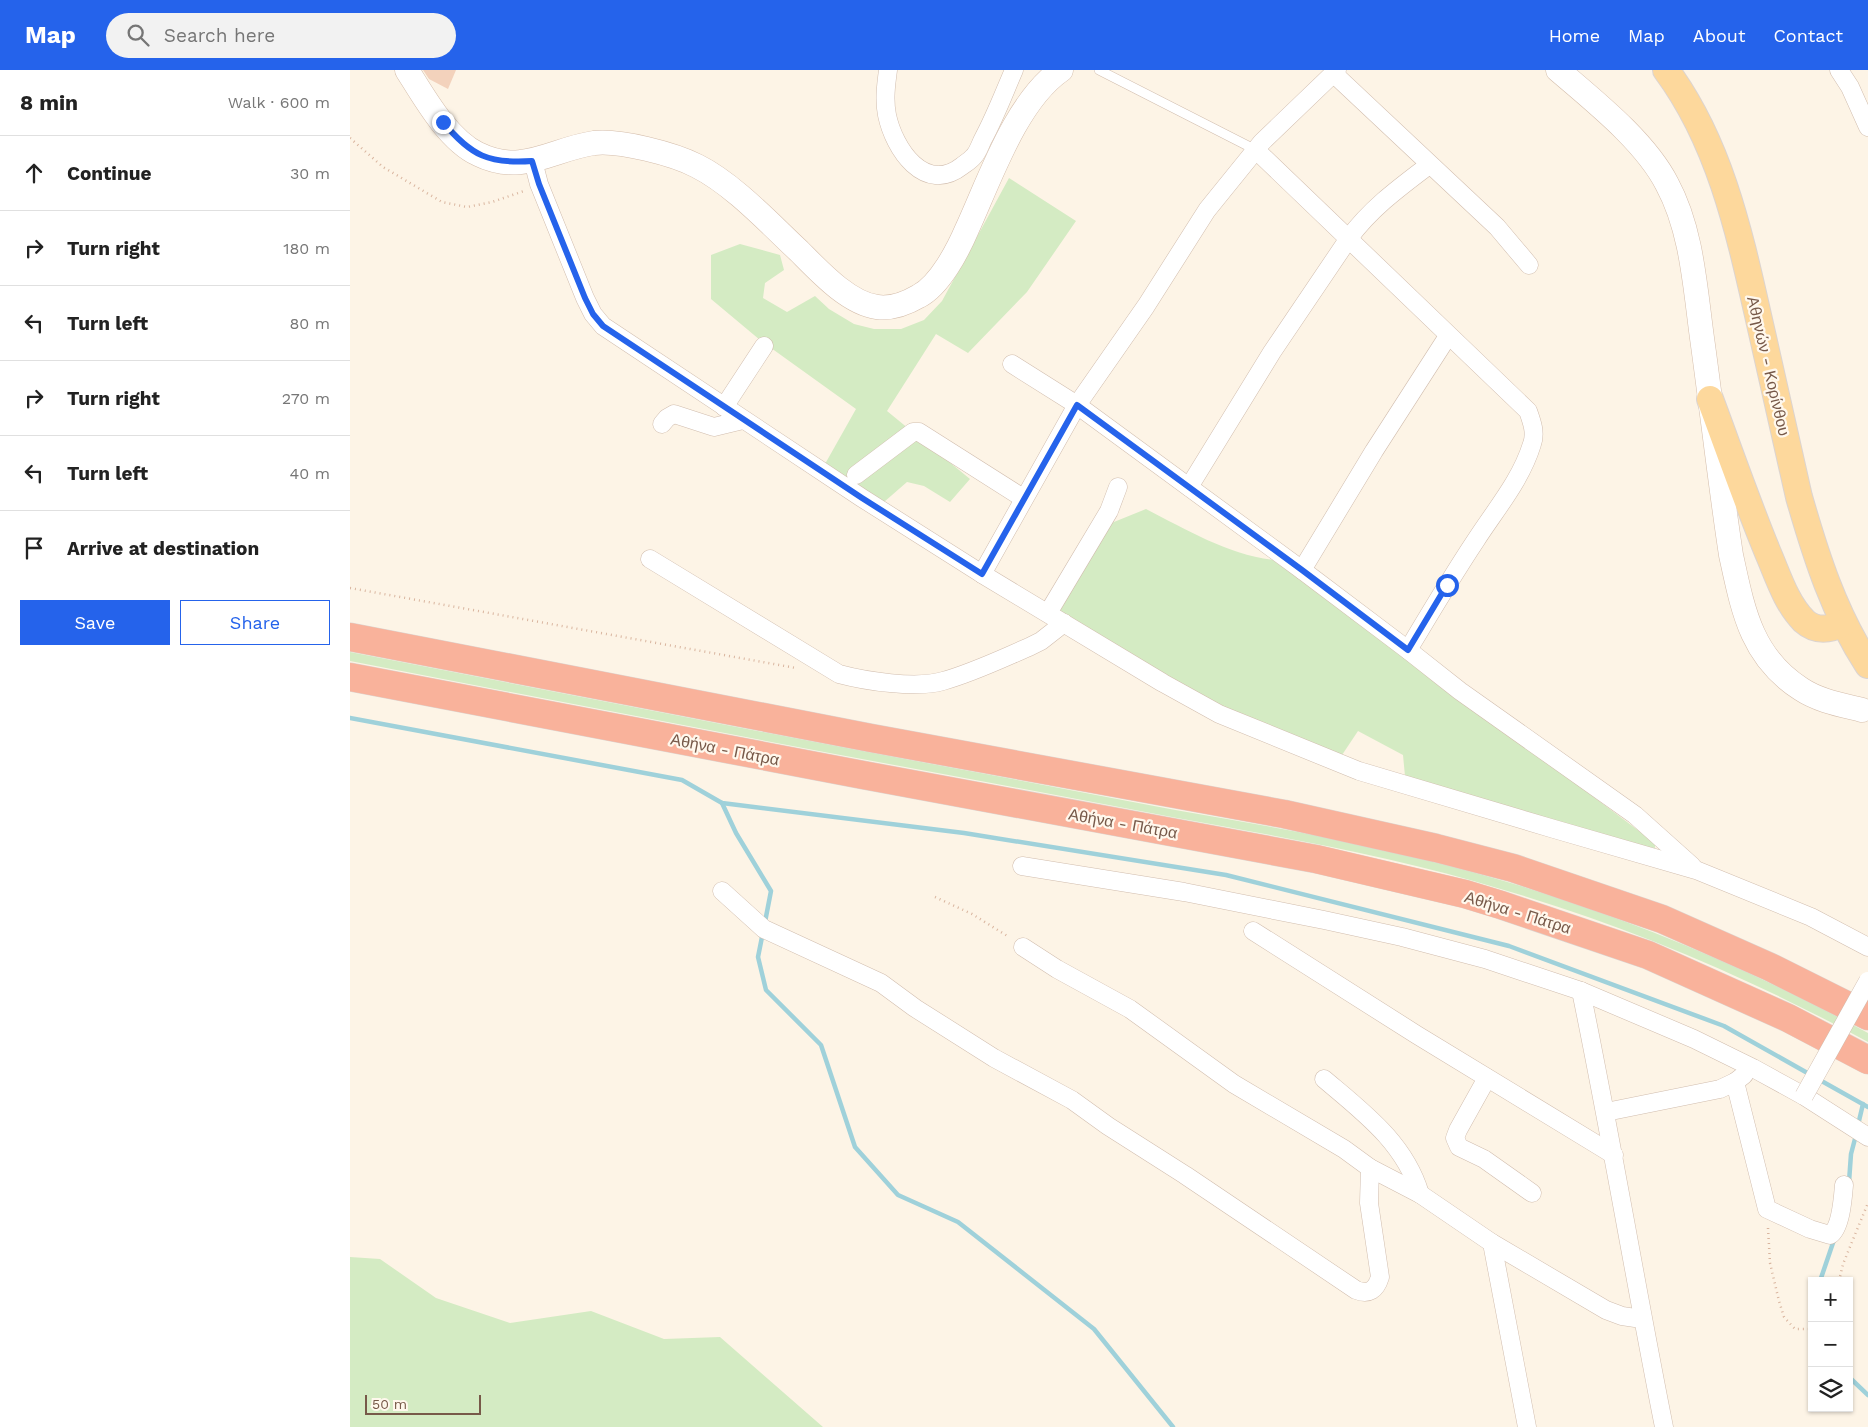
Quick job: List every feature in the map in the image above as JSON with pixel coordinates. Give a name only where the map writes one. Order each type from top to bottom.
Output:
[{"type":"highway","points":[[350,637],[872,738],[1292,815],[1436,848],[1513,868],[1662,919],[1787,975],[1868,1016]]},
{"type":"highway","name":"Αθήνα - Πάτρα","points":[[350,676],[863,775],[1316,859],[1465,894],[1648,955],[1788,1018],[1868,1060]]},
{"type":"main road","name":"Αθηνών - Κορίνθου","points":[[1666,70],[1697,120],[1725,188],[1743,249],[1799,498],[1828,590],[1843,623],[1868,665]]},
{"type":"main road","points":[[1710,398],[1750,508],[1792,606],[1805,622],[1817,628],[1835,627],[1843,623]]},
{"type":"street","points":[[407,70],[458,140],[476,153],[492,160],[532,161],[578,146],[596,143],[616,144],[678,158],[698,166],[722,181],[843,291],[864,304],[879,308],[902,304],[922,295],[955,256],[1014,128],[1026,107],[1042,87],[1061,70]]},
{"type":"street","points":[[888,70],[885,93],[887,116],[895,135],[905,155],[915,166],[924,172],[936,176],[947,175],[974,156],[990,128],[1014,70]]},
{"type":"street","points":[[1558,70],[1600,105],[1631,136],[1653,163],[1670,189],[1683,224],[1689,251],[1731,556],[1748,625],[1757,645],[1769,662],[1802,690],[1826,700],[1862,710]]},
{"type":"street","points":[[1839,70],[1850,87],[1868,127]]},
{"type":"street","points":[[982,574],[1023,498],[1077,405],[1146,306],[1207,210],[1256,150],[1335,71],[1429,165],[1497,227],[1529,265]]},
{"type":"street","points":[[1256,150],[1528,411],[1534,427],[1533,443],[1513,486],[1461,562],[1408,650]]},
{"type":"street","points":[[532,161],[539,184],[585,298],[593,314],[603,326],[862,498],[982,574],[1163,684],[1219,714],[1359,771],[1696,870],[1811,917],[1868,947]]},
{"type":"street","points":[[1189,487],[1272,352],[1349,238],[1361,222],[1384,199],[1429,165]]},
{"type":"street","points":[[1302,570],[1374,450],[1448,336]]},
{"type":"street","points":[[724,407],[764,346]]},
{"type":"street","points":[[1012,364],[1077,405],[1302,570],[1460,692],[1635,815],[1696,870]]},
{"type":"street","points":[[662,424],[674,414],[714,427],[743,420]]},
{"type":"street","points":[[856,475],[913,432],[919,432],[1023,498]]},
{"type":"street","points":[[650,559],[839,674],[865,680],[905,684],[941,682],[1029,647],[1041,640],[1056,618],[1109,511],[1118,487]]},
{"type":"street","points":[[1022,866],[1184,892],[1402,937],[1486,959],[1581,990],[1694,1039],[1804,1096],[1868,1137]]},
{"type":"street","points":[[722,891],[764,929],[881,983],[915,1008],[980,1049],[1072,1100],[1108,1126],[1356,1290],[1364,1293],[1371,1291],[1377,1286],[1380,1277],[1369,1203],[1370,1168]]},
{"type":"street","points":[[1253,931],[1487,1078],[1614,1155]]},
{"type":"street","points":[[1023,947],[1057,969],[1130,1009],[1234,1084],[1344,1149],[1370,1168],[1420,1194],[1492,1243],[1606,1310],[1622,1316],[1642,1319]]},
{"type":"street","points":[[1804,1096],[1868,981]]},
{"type":"street","points":[[1581,990],[1606,1112],[1642,1319],[1664,1427]]},
{"type":"street","points":[[1606,1112],[1720,1089],[1759,1071]]},
{"type":"street","points":[[1487,1078],[1458,1130],[1455,1138],[1456,1142],[1459,1147],[1484,1159],[1532,1193]]},
{"type":"street","points":[[1324,1079],[1391,1139],[1402,1154],[1415,1178],[1420,1194]]},
{"type":"street","points":[[1735,1082],[1767,1208],[1810,1229],[1830,1235],[1834,1233],[1838,1222],[1844,1185]]},
{"type":"street","points":[[1492,1243],[1527,1427]]},
{"type":"lane","points":[[1099,70],[1256,150]]},
{"type":"path","points":[[350,138],[383,167],[442,202],[467,207],[492,202],[539,184]]},
{"type":"path","points":[[350,588],[796,668]]},
{"type":"path","points":[[935,897],[997,929],[1023,947]]},
{"type":"path","points":[[1840,1277],[1843,1264],[1868,1202]]},
{"type":"path","points":[[1767,1208],[1770,1263],[1784,1317],[1795,1328],[1808,1329]]},
{"type":"green space","points":[[1009,178],[1076,221],[1027,292],[968,353],[936,334],[887,411],[970,479],[950,502],[924,486],[907,482],[884,502],[825,464],[856,409],[760,340],[711,299],[711,255],[740,244],[780,255],[784,270],[765,283],[763,298],[787,312],[815,296],[829,309],[854,324],[874,329],[901,329],[924,320],[942,301]]},
{"type":"green space","points":[[1146,509],[1223,547],[1273,560],[1418,665],[1655,843],[1655,848],[1617,843],[1405,776],[1403,755],[1358,731],[1340,758],[1233,714],[1132,660],[1059,610],[1109,524]]},
{"type":"green space","points":[[350,652],[1136,803],[1297,832],[1435,862],[1504,881],[1598,911],[1690,947],[1825,1010],[1868,1033],[1868,1042],[1780,997],[1690,956],[1551,905],[1436,871],[1367,854],[1297,840],[350,661]]},
{"type":"green space","points":[[350,1257],[380,1259],[436,1298],[510,1323],[591,1311],[664,1339],[720,1337],[823,1427],[350,1427]]},
{"type":"building","points":[[423,70],[456,70],[448,89],[429,79]]},
{"type":"waterway","points":[[350,718],[682,780],[722,803],[964,833],[1226,875],[1509,946],[1724,1026],[1811,1075]]},
{"type":"waterway","points":[[722,803],[736,833],[771,891],[765,922]]},
{"type":"waterway","points":[[763,932],[758,957],[766,990],[821,1045],[855,1147],[898,1195],[958,1222],[1094,1329],[1173,1427]]},
{"type":"waterway","points":[[1818,1079],[1868,1107]]},
{"type":"waterway","points":[[1858,1125],[1863,1104]]},
{"type":"waterway","points":[[1849,1182],[1851,1154],[1856,1135]]},
{"type":"waterway","points":[[1821,1277],[1835,1237]]},
{"type":"waterway","points":[[1853,1381],[1868,1395]]},
{"type":"route","points":[[443,122],[458,140],[476,153],[492,160],[532,161],[539,184],[585,298],[593,314],[603,326],[862,498],[982,574],[1023,498],[1077,405],[1408,650],[1447,585]]}]
